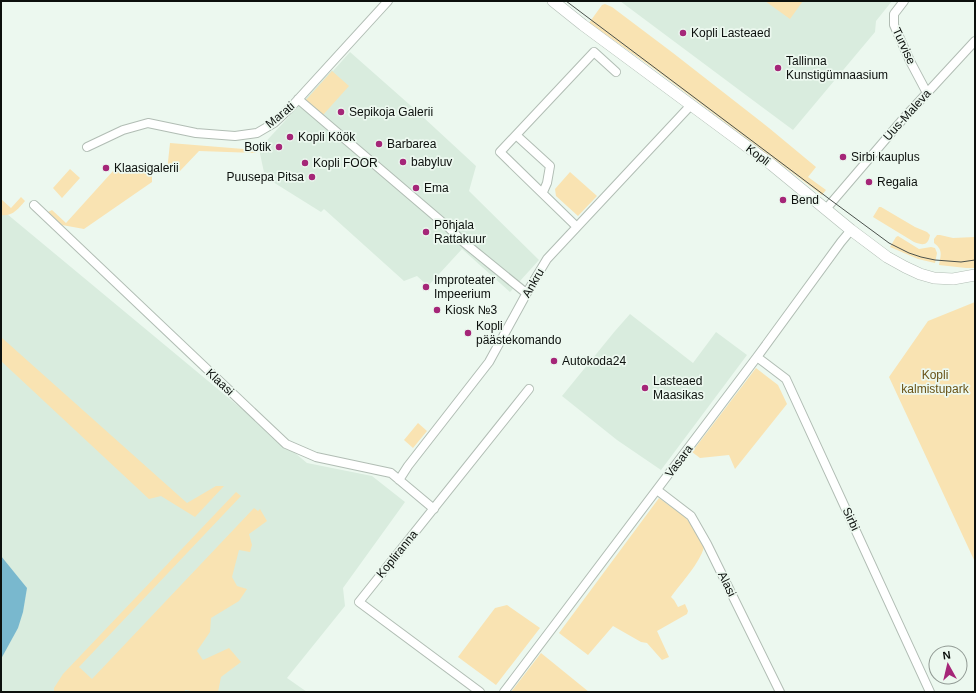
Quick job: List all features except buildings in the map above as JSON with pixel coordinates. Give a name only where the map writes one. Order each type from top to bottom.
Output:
[{"type":"street","name":"Marati","points":[[87,147],[123,130],[148,123],[196,133],[235,136],[257,133],[274,123],[298,99],[388,1]]},
{"type":"street","name":"Kopli","points":[[553,1],[583,25],[772,165],[851,230],[887,257],[920,274],[943,279],[953,279],[975,275]]},
{"type":"street","name":"Turvise","points":[[904,1],[894,14],[894,25],[910,61],[927,93]]},
{"type":"street","name":"Uus-Maleva","points":[[826,208],[902,119],[975,41]]},
{"type":"street","points":[[577,226],[500,152],[594,52],[616,72]]},
{"type":"street","points":[[298,99],[448,227],[461,240],[526,293]]},
{"type":"street","name":"Ankru","points":[[399,480],[408,466],[490,362],[526,293],[547,259],[691,105]]},
{"type":"street","points":[[516,135],[550,166],[547,183],[543,192]]},
{"type":"street","name":"Klaasi","points":[[34,205],[286,444],[316,457],[391,473],[434,508]]},
{"type":"street","name":"Vasara","points":[[504,692],[851,230]]},
{"type":"street","name":"Sirbi","points":[[757,357],[786,379],[930,692]]},
{"type":"street","name":"Kopliranna","points":[[480,692],[359,602],[529,389]]},
{"type":"street","name":"Alasi","points":[[657,490],[692,516],[780,692]]},
{"type":"shaded area","name":"Tallinna Kunstigümnaasium","points":[[620,1],[892,1],[876,21],[875,32],[793,130]]},
{"type":"shaded area","points":[[350,52],[476,166],[469,191],[539,260],[510,292],[462,249],[428,286],[417,276],[404,281],[324,209],[321,212],[265,177],[259,149]]},
{"type":"shaded area","points":[[1,209],[307,463],[372,476],[405,502],[343,588],[345,606],[287,678],[307,692],[1,692]]},
{"type":"shaded area","name":"Lasteaed Maasikas","points":[[630,314],[693,363],[716,332],[747,355],[661,470],[617,440],[562,396]]},
{"type":"green space","points":[[765,1],[803,1],[790,19]]},
{"type":"green space","points":[[605,4],[612,7],[673,53],[816,167],[808,177],[826,190],[822,195],[653,68],[589,23],[602,5]]},
{"type":"green space","points":[[332,71],[349,86],[323,115],[305,101]]},
{"type":"green space","points":[[170,143],[256,150],[256,153],[199,151],[180,171],[167,171]]},
{"type":"green space","points":[[70,169],[80,178],[62,198],[53,188]]},
{"type":"green space","points":[[113,171],[152,171],[152,182],[84,229],[62,225],[48,212],[52,210],[66,223]]},
{"type":"green space","points":[[570,172],[597,196],[578,216],[556,196],[555,189]]},
{"type":"green space","points":[[21,197],[25,201],[12,214],[1,215],[1,199],[11,208]]},
{"type":"green space","points":[[879,207],[927,232],[930,235],[927,243],[920,244],[914,242],[873,217]]},
{"type":"green space","points":[[937,235],[953,238],[975,237],[975,268],[939,265],[941,252],[934,243],[934,239]]},
{"type":"green space","points":[[898,236],[919,249],[931,247],[935,248],[937,253],[935,263],[918,259],[890,247]]},
{"type":"green space","name":"Kopli kalmistupark","points":[[975,302],[975,562],[889,377],[928,321]]},
{"type":"green space","points":[[1,337],[187,503],[216,486],[224,486],[195,517],[161,496],[149,499],[1,361]]},
{"type":"green space","points":[[756,368],[778,385],[787,404],[735,469],[729,455],[700,458],[692,452]]},
{"type":"green space","points":[[418,423],[427,431],[413,448],[404,440]]},
{"type":"green space","points":[[236,492],[241,496],[79,667],[92,679],[254,508],[258,511],[260,509],[267,521],[249,534],[252,545],[250,552],[239,550],[232,577],[237,586],[247,589],[239,601],[211,618],[210,632],[197,651],[203,660],[229,648],[241,662],[221,677],[218,692],[198,692],[185,690],[185,692],[54,692],[54,688],[63,674]]},
{"type":"green space","points":[[659,498],[685,517],[692,525],[704,547],[699,560],[671,597],[678,607],[685,604],[688,611],[687,614],[657,631],[669,657],[662,660],[647,643],[641,642],[613,626],[588,655],[559,633]]},
{"type":"green space","points":[[507,605],[540,628],[496,685],[458,657],[495,608]]},
{"type":"green space","points":[[541,653],[589,692],[511,692]]},
{"type":"water","points":[[1,556],[27,588],[23,612],[18,628],[1,659]]},
{"type":"tram line","points":[[566,1],[889,243],[909,253],[935,260],[961,262],[975,260]]},
{"type":"place","name":"Kopli Lasteaed","points":[[683,33]]},
{"type":"place","name":"Tallinna Kunstigümnaasium","points":[[778,68]]},
{"type":"place","name":"Sepikoja Galerii","points":[[341,112]]},
{"type":"place","name":"Kopli Köök","points":[[290,137]]},
{"type":"place","name":"Barbarea","points":[[379,144]]},
{"type":"place","name":"Botik","points":[[279,147]]},
{"type":"place","name":"Sirbi kauplus","points":[[843,157]]},
{"type":"place","name":"babyluv","points":[[403,162]]},
{"type":"place","name":"Kopli FOOR","points":[[305,163]]},
{"type":"place","name":"Klaasigalerii","points":[[106,168]]},
{"type":"place","name":"Puusepa Pitsa","points":[[312,177]]},
{"type":"place","name":"Regalia","points":[[869,182]]},
{"type":"place","name":"Ema","points":[[416,188]]},
{"type":"place","name":"Bend","points":[[783,200]]},
{"type":"place","name":"Põhjala Rattakuur","points":[[426,232]]},
{"type":"place","name":"Improteater Impeerium","points":[[426,287]]},
{"type":"place","name":"Kiosk №3","points":[[437,310]]},
{"type":"place","name":"Kopli päästekomando","points":[[468,333]]},
{"type":"place","name":"Autokoda24","points":[[554,361]]},
{"type":"place","name":"Lasteaed Maasikas","points":[[645,388]]}]
